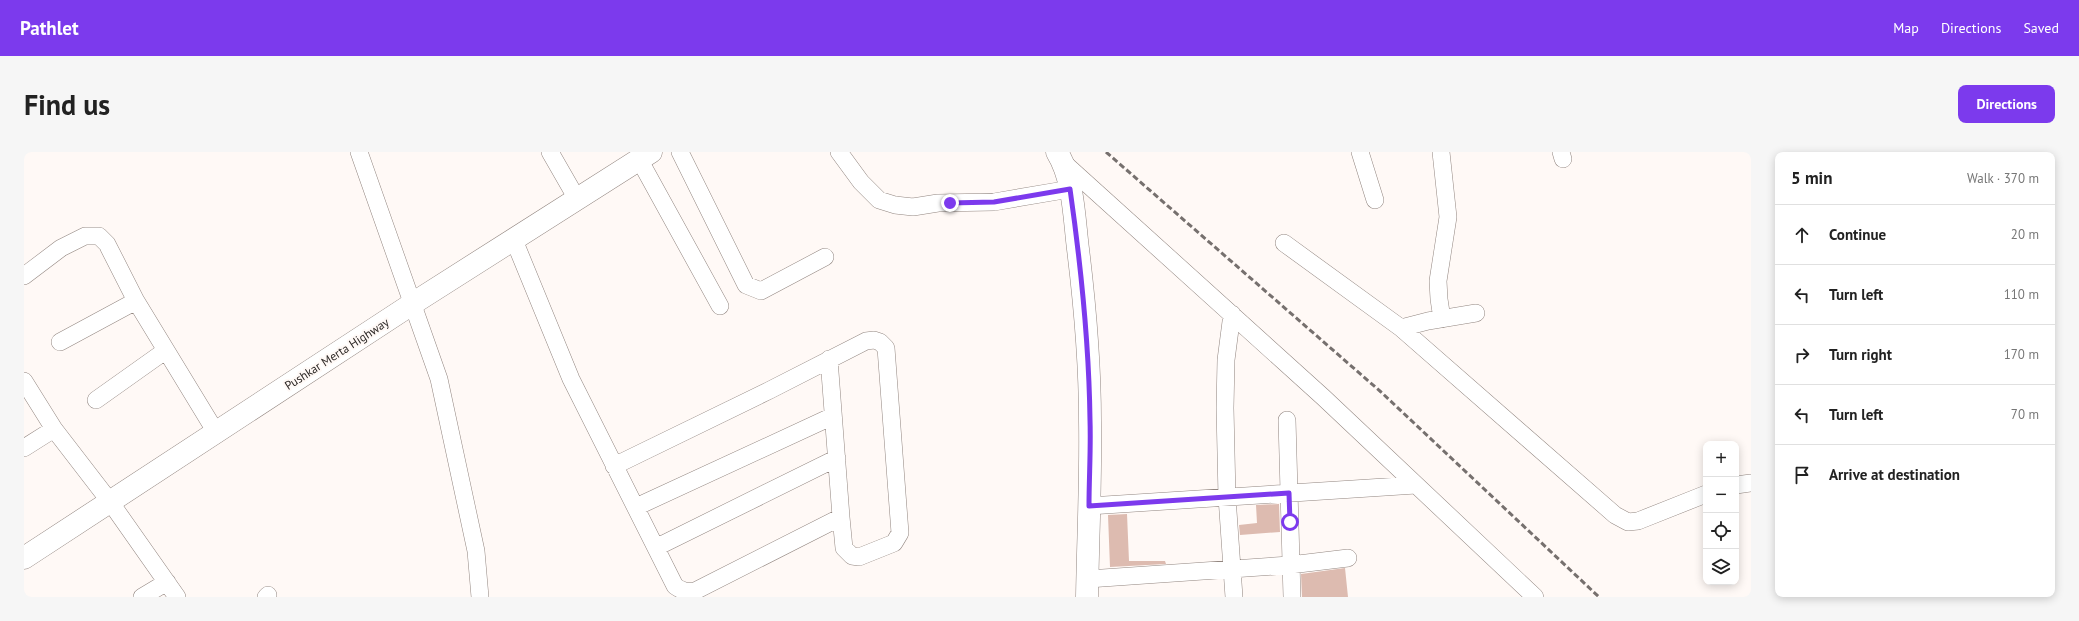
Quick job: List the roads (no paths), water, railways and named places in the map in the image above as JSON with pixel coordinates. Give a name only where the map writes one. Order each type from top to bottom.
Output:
[{"type":"main road","name":"Pushkar Merta Highway","points":[[24,558],[217,434],[412,304],[645,156]]},
{"type":"main road","points":[[1061,157],[1070,189],[1080,263],[1088,367],[1090,421],[1087,588]]},
{"type":"street","points":[[359,152],[439,379],[476,551],[480,597]]},
{"type":"street","points":[[550,152],[576,199]]},
{"type":"street","points":[[680,152],[746,285],[761,291],[825,257]]},
{"type":"street","points":[[839,152],[860,182],[879,200],[895,206],[913,207],[938,203],[994,202],[1070,189]]},
{"type":"street","points":[[1360,152],[1375,200]]},
{"type":"street","points":[[1441,152],[1448,217],[1438,281],[1438,299],[1442,319]]},
{"type":"street","points":[[645,156],[720,306]]},
{"type":"street","points":[[1061,157],[1416,484],[1535,597]]},
{"type":"street","points":[[24,276],[61,248],[85,236],[99,236],[107,244],[136,301],[165,351],[217,434]]},
{"type":"street","points":[[514,240],[571,378],[614,466],[657,547],[675,586],[686,592],[695,591],[842,517]]},
{"type":"street","points":[[1284,243],[1401,328],[1615,515],[1628,522],[1638,521],[1703,495]]},
{"type":"street","points":[[60,342],[136,301]]},
{"type":"street","points":[[1401,328],[1476,313]]},
{"type":"street","points":[[1232,314],[1226,360],[1227,497],[1234,597]]},
{"type":"street","points":[[614,466],[770,390],[829,359],[866,341],[874,340],[880,342],[886,348],[900,533],[894,543],[859,557],[852,556],[844,548],[829,359]]},
{"type":"street","points":[[96,400],[165,351]]},
{"type":"street","points":[[24,382],[54,429],[111,503],[177,597]]},
{"type":"street","points":[[636,507],[833,416]]},
{"type":"street","points":[[1287,420],[1292,597]]},
{"type":"street","points":[[24,448],[54,429]]},
{"type":"street","points":[[657,547],[837,458]]},
{"type":"street","points":[[1089,506],[1416,484]]},
{"type":"street","points":[[1087,588],[1232,570],[1348,558]]},
{"type":"street","points":[[142,597],[167,582]]},
{"type":"railway","points":[[1106,152],[1381,392],[1599,597]]}]
